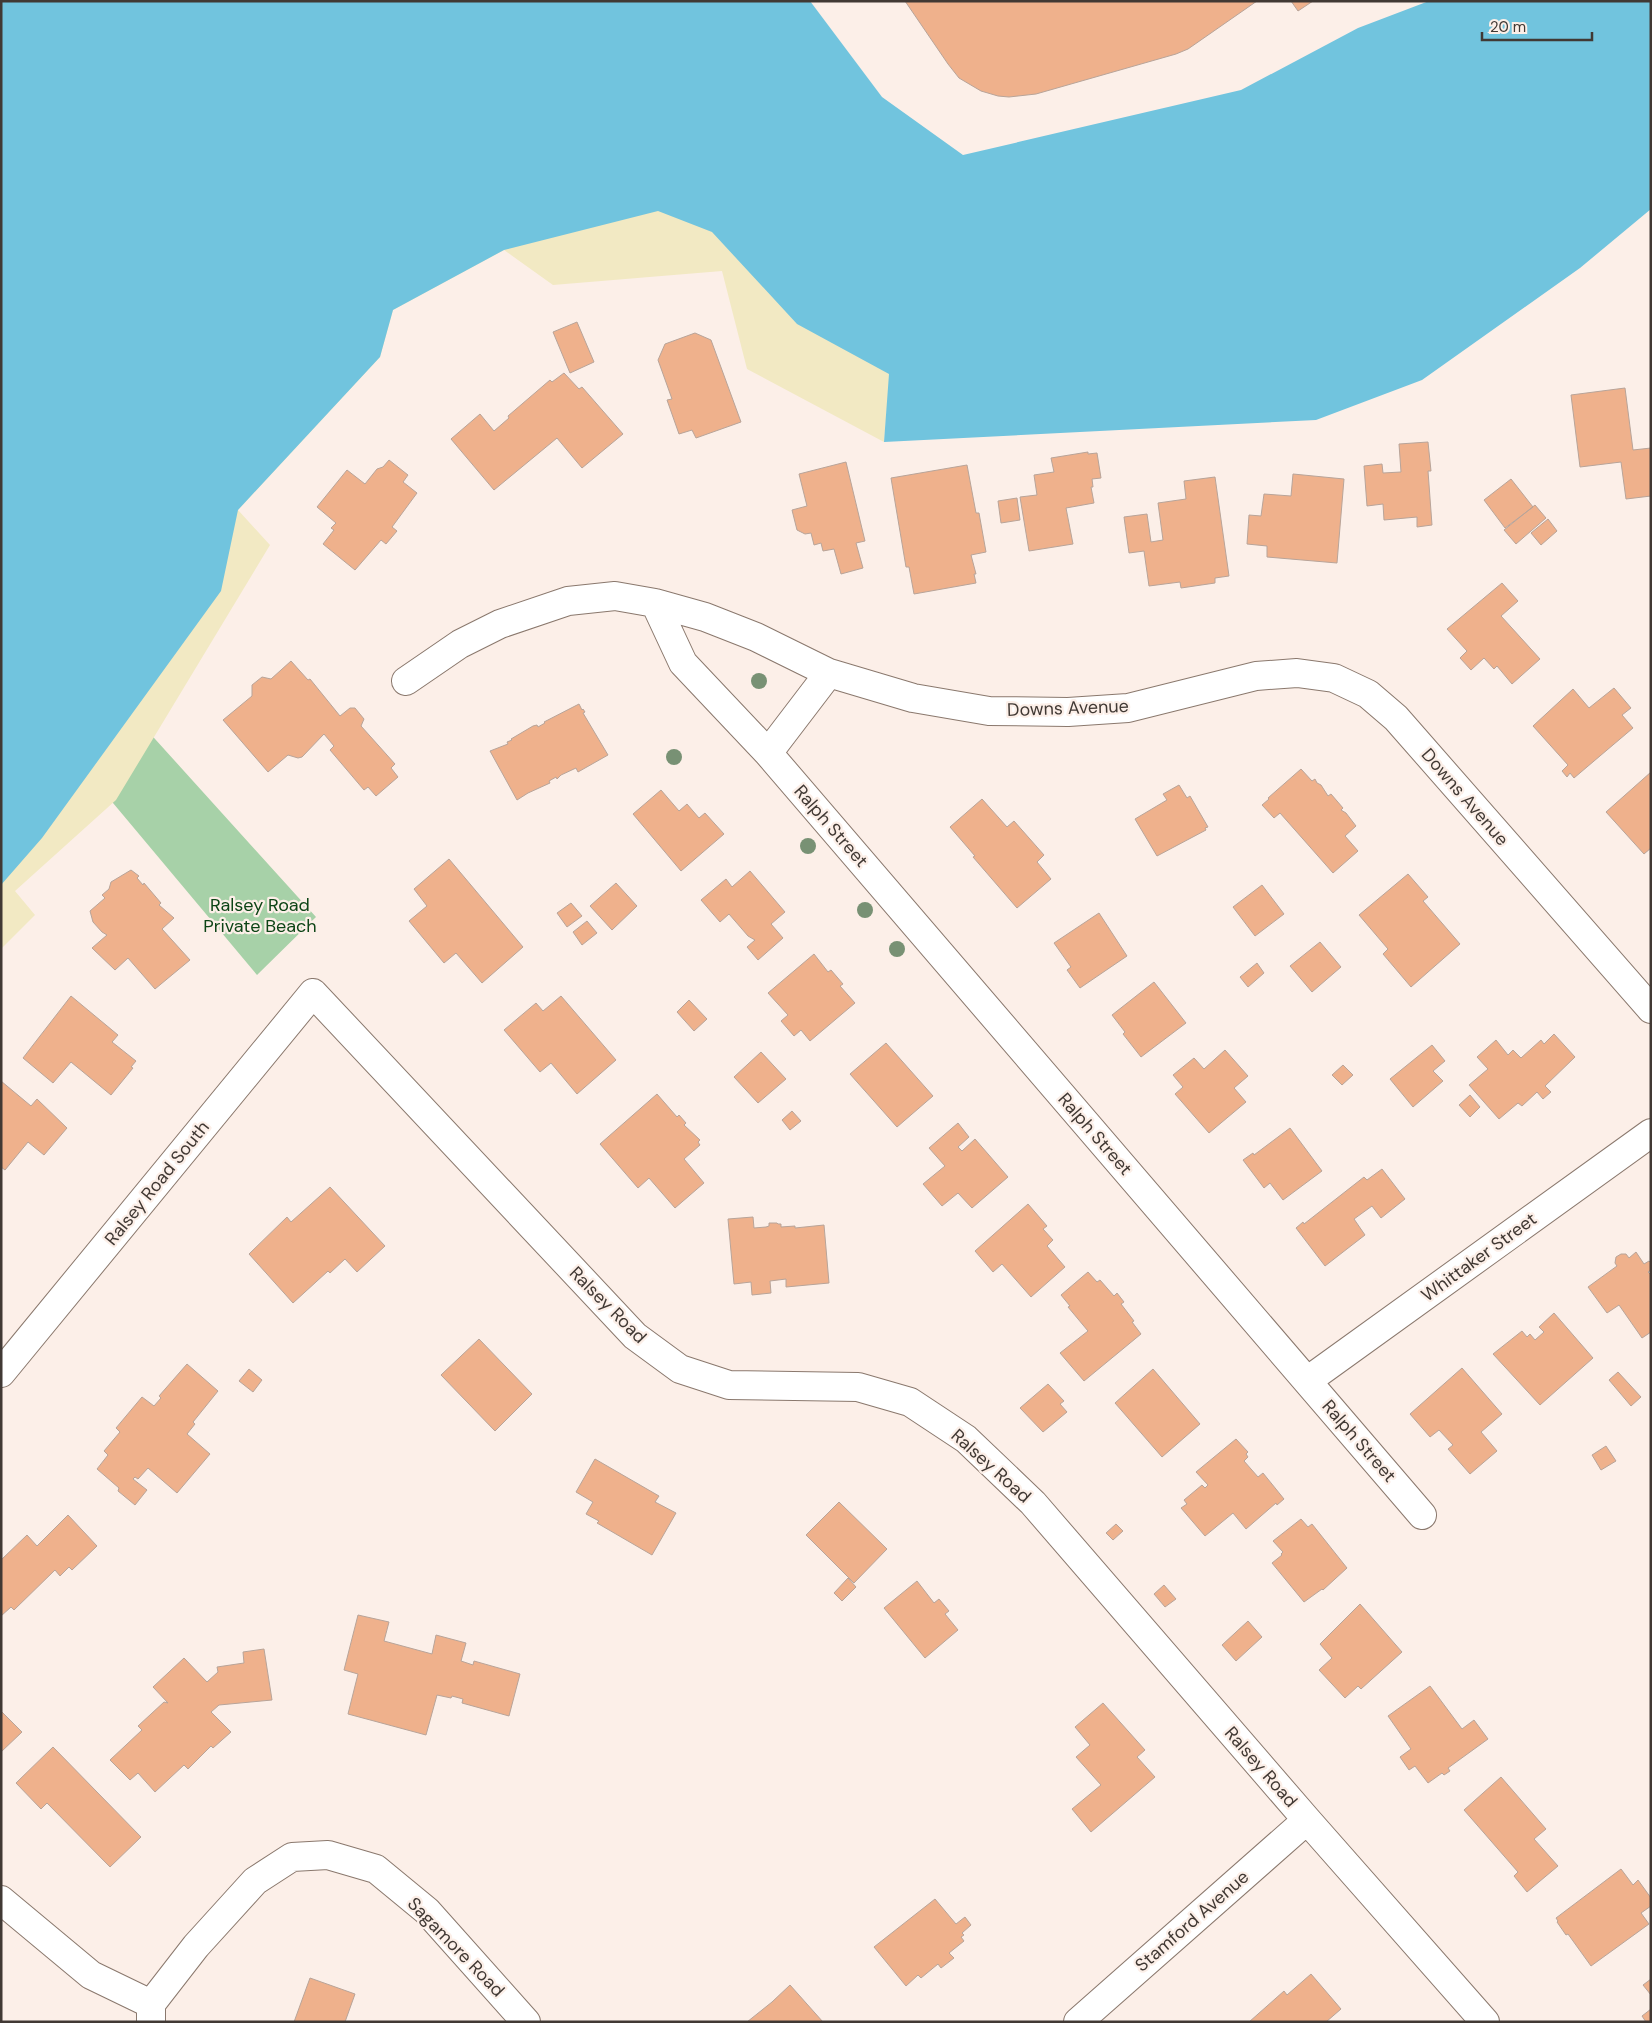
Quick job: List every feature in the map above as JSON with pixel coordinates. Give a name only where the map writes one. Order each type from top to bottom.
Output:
[{"type":"street","name":"Downs Avenue","points":[[406,681],[460,644],[500,624],[568,601],[615,596],[655,603],[705,617],[756,637],[829,673],[913,698],[989,711],[1068,712],[1128,708],[1256,676],[1296,672],[1334,678],[1368,694],[1396,718],[1651,1009]]},
{"type":"street","name":"Ralph Street","points":[[655,603],[684,663],[768,753],[1422,1515]]},
{"type":"street","points":[[768,753],[829,673]]},
{"type":"street","name":"Ralsey Road South","points":[[1,1373],[313,993]]},
{"type":"street","name":"Ralsey Road","points":[[313,993],[635,1336],[680,1369],[729,1385],[858,1387],[910,1402],[966,1439],[1033,1503],[1307,1820],[1485,2022]]},
{"type":"street","name":"Whittaker Street","points":[[1307,1381],[1651,1133]]},
{"type":"street","name":"Stamford Avenue","points":[[1078,2022],[1307,1820]]},
{"type":"street","name":"Sagamore Road","points":[[151,2013],[196,1946],[255,1880],[292,1857],[328,1856],[376,1868],[427,1911],[526,2022]]},
{"type":"street","points":[[1,1900],[90,1975],[151,2013]]},
{"type":"green space","name":"Ralsey Road Private Beach","points":[[108,687],[316,917],[257,975],[113,803],[39,725]]},
{"type":"sand","points":[[593,123],[890,374],[884,442],[747,369],[722,271],[553,285],[504,250],[393,310],[380,357],[238,510],[270,545],[116,800],[15,891],[35,915],[1,949],[1,757],[242,440]]},
{"type":"water","points":[[1,1],[810,1],[882,97],[963,155],[1241,90],[1358,28],[1429,1],[1651,1],[1651,209],[1580,268],[1422,380],[1316,420],[884,442],[889,374],[797,324],[712,232],[658,211],[504,250],[393,310],[380,357],[238,510],[221,591],[42,838],[1,885]]},
{"type":"building","points":[[905,1],[1257,1],[1188,49],[1176,54],[1036,94],[1009,97],[981,91],[959,78]]},
{"type":"building","points":[[1291,1],[1313,1],[1298,11]]},
{"type":"building","points":[[577,322],[594,362],[570,373],[553,332]]},
{"type":"building","points":[[695,333],[711,340],[741,422],[696,438],[692,430],[679,434],[667,400],[672,399],[658,360],[665,344]]},
{"type":"building","points":[[564,373],[579,389],[582,387],[623,434],[582,468],[557,438],[494,490],[451,439],[480,414],[494,431],[509,418],[508,416],[550,380],[552,382]]},
{"type":"building","points":[[1625,388],[1633,450],[1651,448],[1651,496],[1626,499],[1621,462],[1580,467],[1571,395]]},
{"type":"building","points":[[1428,442],[1431,471],[1428,471],[1432,525],[1417,527],[1417,517],[1384,520],[1383,504],[1367,506],[1364,466],[1382,464],[1383,473],[1401,472],[1399,444]]},
{"type":"building","points":[[1088,452],[1088,454],[1097,453],[1101,478],[1092,479],[1093,487],[1091,487],[1094,503],[1066,508],[1073,544],[1029,551],[1020,497],[1037,495],[1034,475],[1054,472],[1051,458]]},
{"type":"building","points":[[389,460],[408,475],[403,482],[417,493],[392,527],[397,531],[386,544],[381,540],[355,570],[323,544],[334,530],[331,528],[336,523],[317,507],[347,470],[365,484],[377,469],[383,467]]},
{"type":"building","points":[[846,462],[865,541],[856,543],[863,568],[841,574],[834,549],[823,551],[821,543],[814,545],[811,533],[805,534],[797,530],[792,510],[807,506],[799,474]]},
{"type":"building","points":[[967,465],[986,552],[971,555],[976,574],[974,574],[976,583],[914,594],[909,567],[906,567],[891,478]]},
{"type":"building","points":[[1293,474],[1344,479],[1337,563],[1267,557],[1267,546],[1247,544],[1249,515],[1261,516],[1264,494],[1291,496]]},
{"type":"building","points":[[1215,477],[1229,576],[1215,578],[1215,583],[1181,588],[1180,582],[1149,586],[1144,551],[1129,553],[1124,517],[1147,514],[1151,542],[1163,540],[1158,503],[1186,499],[1184,481]]},
{"type":"building","points":[[1511,479],[1533,507],[1505,528],[1484,500]]},
{"type":"building","points":[[1017,498],[1020,520],[1001,523],[998,501]]},
{"type":"building","points":[[1535,505],[1546,518],[1516,544],[1504,530]]},
{"type":"building","points":[[1548,519],[1557,531],[1541,545],[1531,533]]},
{"type":"building","points":[[1502,583],[1518,601],[1501,616],[1540,659],[1512,684],[1497,666],[1494,669],[1484,658],[1471,670],[1460,658],[1467,651],[1447,629]]},
{"type":"building","points":[[291,661],[308,680],[310,679],[340,716],[350,708],[355,708],[364,719],[361,726],[395,764],[391,768],[398,777],[376,796],[368,787],[364,790],[330,750],[334,746],[324,734],[302,757],[298,758],[288,755],[268,772],[223,720],[252,696],[252,685],[262,677],[271,679]]},
{"type":"building","points":[[1614,688],[1631,708],[1622,715],[1633,728],[1574,778],[1570,773],[1567,777],[1562,771],[1568,765],[1533,726],[1573,689],[1589,708]]},
{"type":"building","points":[[579,704],[608,755],[578,772],[576,768],[557,779],[556,777],[549,781],[550,783],[517,800],[490,751],[508,744],[507,742],[511,739],[533,726],[537,725],[538,727]]},
{"type":"building","points":[[1301,769],[1312,781],[1315,779],[1321,785],[1328,796],[1331,794],[1343,808],[1341,810],[1346,813],[1356,826],[1345,836],[1358,851],[1333,873],[1280,813],[1274,818],[1262,805]]},
{"type":"building","points":[[1651,772],[1651,848],[1644,854],[1606,812]]},
{"type":"building","points":[[1179,785],[1187,798],[1190,796],[1208,827],[1205,828],[1206,830],[1157,856],[1135,819],[1167,800],[1163,794]]},
{"type":"building","points":[[661,790],[679,811],[687,804],[699,818],[705,813],[724,834],[681,871],[633,814]]},
{"type":"building","points":[[982,799],[1007,827],[1014,821],[1044,855],[1037,862],[1051,879],[1017,908],[950,827]]},
{"type":"building","points":[[449,859],[523,947],[482,983],[456,953],[444,963],[409,921],[427,906],[414,889]]},
{"type":"building","points":[[131,870],[139,876],[137,878],[143,885],[144,883],[161,903],[159,905],[174,918],[162,929],[190,960],[155,989],[128,958],[115,970],[92,948],[107,935],[93,922],[90,911],[105,898],[102,895],[109,889],[111,882]]},
{"type":"building","points":[[750,871],[785,912],[771,924],[783,938],[758,960],[747,947],[755,940],[748,936],[729,914],[720,922],[701,900],[726,879],[732,887]]},
{"type":"building","points":[[1408,874],[1428,897],[1423,901],[1460,944],[1411,987],[1383,954],[1388,949],[1359,915]]},
{"type":"building","points":[[616,883],[637,906],[612,930],[590,906]]},
{"type":"building","points":[[1262,885],[1284,914],[1255,936],[1233,907]]},
{"type":"building","points":[[571,903],[582,916],[567,927],[557,913]]},
{"type":"building","points":[[1099,913],[1127,956],[1080,988],[1067,970],[1071,967],[1054,943]]},
{"type":"building","points":[[587,921],[597,933],[582,945],[573,932]]},
{"type":"building","points":[[1320,942],[1341,967],[1312,992],[1290,966]]},
{"type":"building","points":[[814,954],[828,972],[831,970],[843,984],[840,986],[855,1003],[810,1041],[801,1030],[794,1036],[781,1021],[788,1015],[768,993]]},
{"type":"building","points":[[1257,963],[1264,973],[1248,987],[1240,977]]},
{"type":"building","points":[[1154,982],[1186,1023],[1141,1057],[1123,1034],[1125,1032],[1112,1015]]},
{"type":"building","points":[[71,996],[118,1035],[112,1042],[136,1061],[131,1067],[133,1068],[111,1095],[71,1062],[53,1083],[23,1058]]},
{"type":"building","points":[[561,996],[616,1060],[577,1094],[551,1063],[540,1072],[504,1030],[536,1003],[543,1011]]},
{"type":"building","points":[[689,1000],[707,1019],[694,1031],[677,1012]]},
{"type":"building","points":[[1554,1034],[1575,1057],[1545,1086],[1551,1092],[1543,1099],[1537,1092],[1522,1106],[1518,1103],[1499,1119],[1469,1085],[1488,1069],[1477,1057],[1496,1040],[1508,1055],[1513,1050],[1521,1058],[1541,1040],[1544,1044]]},
{"type":"building","points":[[886,1043],[933,1096],[897,1127],[850,1074]]},
{"type":"building","points":[[1432,1045],[1445,1061],[1433,1071],[1443,1081],[1413,1107],[1390,1079]]},
{"type":"building","points":[[1225,1050],[1248,1076],[1234,1088],[1246,1102],[1209,1133],[1175,1094],[1183,1087],[1173,1075],[1194,1058],[1204,1069]]},
{"type":"building","points":[[761,1052],[786,1079],[758,1103],[734,1077]]},
{"type":"building","points":[[1343,1065],[1353,1075],[1342,1085],[1332,1075]]},
{"type":"building","points":[[1,1081],[31,1106],[37,1099],[67,1128],[44,1155],[28,1142],[5,1170],[1,1167]]},
{"type":"building","points":[[657,1094],[677,1117],[679,1115],[686,1123],[684,1125],[700,1140],[698,1142],[700,1145],[684,1159],[704,1183],[675,1208],[649,1178],[638,1188],[600,1144]]},
{"type":"building","points":[[1470,1095],[1480,1107],[1470,1117],[1459,1105]]},
{"type":"building","points":[[792,1111],[801,1121],[790,1130],[782,1120]]},
{"type":"building","points":[[958,1123],[969,1137],[958,1147],[962,1151],[975,1139],[1008,1177],[972,1208],[958,1193],[942,1206],[923,1184],[945,1166],[929,1148]]},
{"type":"building","points":[[1290,1128],[1322,1171],[1283,1200],[1270,1183],[1264,1188],[1243,1160],[1253,1153],[1254,1155]]},
{"type":"building","points":[[1382,1169],[1405,1199],[1381,1218],[1372,1206],[1354,1219],[1365,1235],[1325,1266],[1296,1228],[1303,1222],[1304,1224],[1364,1177],[1367,1180]]},
{"type":"building","points":[[330,1187],[385,1246],[357,1272],[345,1259],[330,1273],[328,1271],[293,1303],[249,1254],[287,1217],[291,1222]]},
{"type":"building","points":[[1028,1204],[1047,1226],[1043,1229],[1053,1240],[1047,1246],[1065,1267],[1031,1297],[1002,1264],[993,1272],[975,1251]]},
{"type":"building","points":[[753,1217],[754,1228],[769,1226],[769,1223],[781,1224],[781,1227],[795,1226],[795,1228],[824,1225],[829,1283],[786,1287],[786,1279],[770,1281],[771,1293],[752,1295],[751,1282],[734,1284],[728,1219]]},
{"type":"building","points":[[1636,1252],[1644,1264],[1649,1261],[1651,1263],[1651,1270],[1648,1272],[1651,1275],[1651,1332],[1642,1338],[1619,1305],[1607,1313],[1588,1287],[1617,1266],[1615,1263],[1616,1257],[1626,1254],[1629,1258]]},
{"type":"building","points":[[1088,1272],[1097,1282],[1100,1280],[1114,1296],[1117,1293],[1124,1302],[1121,1304],[1141,1334],[1084,1381],[1060,1353],[1088,1331],[1068,1307],[1070,1306],[1061,1295]]},
{"type":"building","points":[[1554,1313],[1593,1358],[1540,1405],[1493,1354],[1522,1331],[1527,1337],[1530,1334],[1535,1340],[1544,1332],[1539,1327]]},
{"type":"building","points":[[479,1339],[532,1394],[495,1431],[441,1375]]},
{"type":"building","points":[[187,1364],[218,1391],[193,1422],[195,1424],[187,1434],[210,1454],[177,1493],[148,1468],[138,1479],[135,1477],[133,1479],[147,1490],[135,1505],[118,1491],[119,1488],[97,1469],[108,1455],[104,1451],[120,1432],[116,1428],[142,1397],[154,1406],[161,1398],[159,1396]]},
{"type":"building","points":[[1462,1368],[1502,1414],[1481,1432],[1497,1451],[1470,1474],[1448,1449],[1453,1445],[1439,1430],[1430,1437],[1410,1414]]},
{"type":"building","points":[[249,1369],[262,1380],[253,1392],[239,1381]]},
{"type":"building","points":[[1153,1369],[1200,1424],[1162,1457],[1115,1403]]},
{"type":"building","points":[[1618,1372],[1641,1397],[1631,1406],[1609,1380]]},
{"type":"building","points":[[1048,1384],[1064,1401],[1060,1404],[1067,1412],[1043,1432],[1020,1408]]},
{"type":"building","points":[[1236,1439],[1248,1452],[1246,1454],[1248,1457],[1244,1461],[1258,1477],[1263,1473],[1284,1499],[1277,1505],[1276,1503],[1246,1529],[1233,1513],[1205,1536],[1181,1508],[1187,1504],[1184,1500],[1202,1485],[1205,1488],[1208,1485],[1196,1472]]},
{"type":"building","points":[[1606,1446],[1616,1461],[1601,1470],[1592,1455]]},
{"type":"building","points":[[595,1459],[659,1496],[655,1502],[676,1513],[652,1555],[597,1523],[599,1521],[586,1514],[593,1502],[576,1492]]},
{"type":"building","points":[[839,1502],[887,1549],[854,1583],[806,1535]]},
{"type":"building","points":[[68,1515],[97,1546],[72,1570],[69,1567],[60,1576],[55,1570],[14,1610],[11,1607],[1,1616],[1,1560],[27,1535],[37,1546]]},
{"type":"building","points":[[1301,1519],[1308,1527],[1312,1524],[1347,1568],[1323,1590],[1304,1602],[1272,1563],[1283,1552],[1273,1541]]},
{"type":"building","points":[[1116,1524],[1123,1531],[1113,1540],[1106,1533]]},
{"type":"building","points":[[848,1578],[856,1587],[842,1601],[834,1593]]},
{"type":"building","points":[[917,1581],[934,1603],[939,1599],[949,1611],[945,1614],[958,1630],[925,1658],[884,1608]]},
{"type":"building","points":[[1164,1585],[1176,1599],[1165,1607],[1154,1594]]},
{"type":"building","points":[[1360,1604],[1402,1652],[1361,1689],[1358,1686],[1345,1698],[1319,1670],[1332,1658],[1320,1644]]},
{"type":"building","points":[[358,1615],[389,1622],[384,1641],[432,1654],[436,1635],[466,1643],[461,1661],[473,1665],[474,1661],[520,1674],[509,1716],[462,1703],[463,1699],[437,1695],[426,1735],[348,1714],[358,1674],[344,1670]]},
{"type":"building","points":[[1248,1621],[1262,1637],[1236,1661],[1222,1645]]},
{"type":"building","points":[[264,1649],[272,1700],[219,1705],[211,1712],[231,1732],[213,1748],[211,1746],[188,1769],[184,1765],[155,1792],[138,1773],[130,1780],[110,1760],[142,1730],[138,1726],[164,1702],[168,1703],[153,1687],[184,1658],[207,1682],[218,1672],[217,1667],[244,1663],[243,1652]]},
{"type":"building","points":[[1430,1686],[1462,1729],[1474,1720],[1488,1739],[1448,1768],[1450,1771],[1444,1775],[1442,1773],[1428,1783],[1415,1766],[1409,1770],[1400,1757],[1411,1749],[1388,1716]]},
{"type":"building","points":[[1103,1703],[1145,1750],[1137,1757],[1155,1777],[1091,1832],[1072,1809],[1101,1785],[1076,1757],[1090,1745],[1075,1727]]},
{"type":"building","points":[[1,1711],[22,1732],[1,1752]]},
{"type":"building","points":[[53,1747],[141,1837],[110,1867],[47,1803],[41,1809],[16,1783]]},
{"type":"building","points":[[1501,1777],[1546,1829],[1534,1839],[1558,1866],[1527,1892],[1514,1876],[1518,1872],[1464,1810]]},
{"type":"building","points":[[1621,1869],[1633,1885],[1638,1880],[1651,1898],[1651,1906],[1641,1913],[1649,1924],[1591,1966],[1568,1934],[1566,1935],[1556,1918]]},
{"type":"building","points":[[935,1899],[956,1924],[965,1917],[971,1925],[962,1933],[964,1935],[961,1937],[964,1941],[949,1953],[954,1958],[941,1968],[938,1964],[921,1978],[918,1975],[906,1986],[874,1947]]},
{"type":"building","points":[[1311,1974],[1341,2009],[1326,2022],[1249,2022],[1284,1991],[1287,1995]]},
{"type":"building","points":[[310,1978],[355,1994],[345,2022],[294,2022]]},
{"type":"building","points":[[1651,1979],[1651,1995],[1643,1985]]},
{"type":"building","points":[[790,1985],[823,2022],[747,2022],[772,2002]]},
{"type":"building","points":[[1651,2009],[1651,2022],[1646,2022],[1642,2016]]}]
